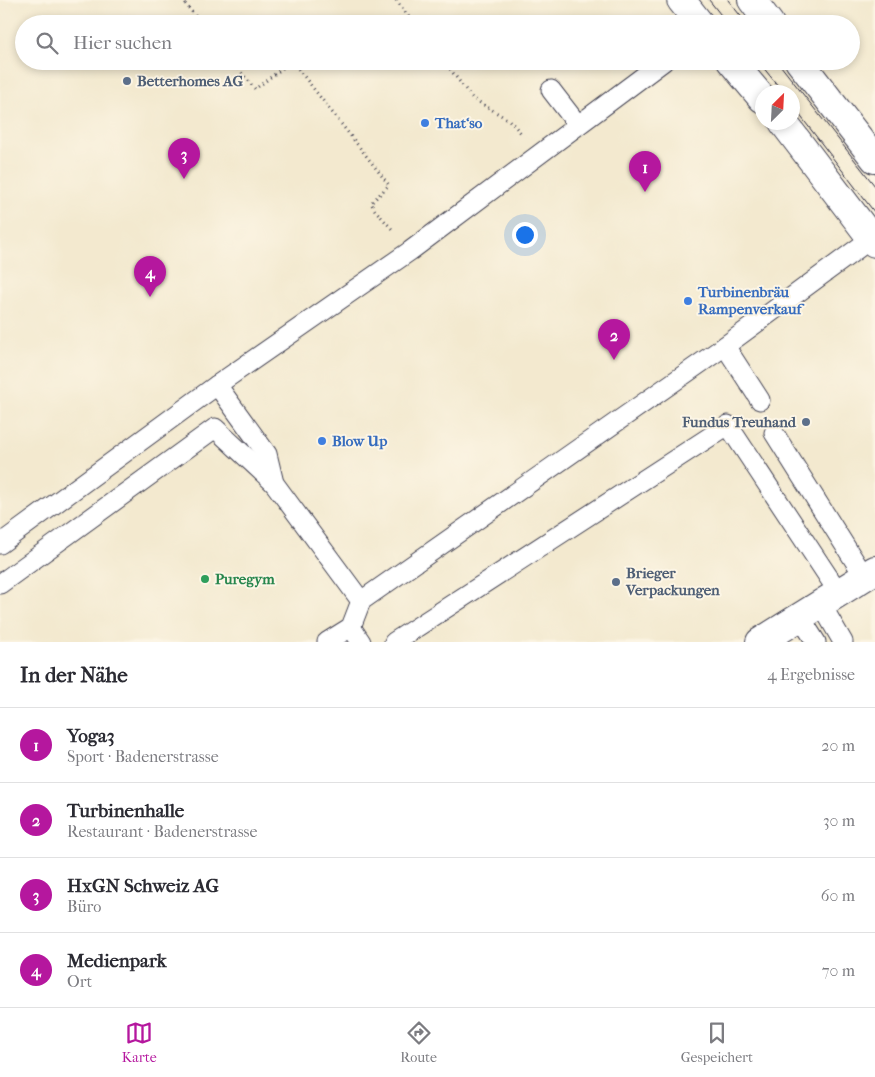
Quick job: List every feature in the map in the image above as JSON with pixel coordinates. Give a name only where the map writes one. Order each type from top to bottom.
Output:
[{"type":"street","points":[[681,0],[693,15]]},
{"type":"street","points":[[752,0],[763,15]]},
{"type":"street","points":[[739,70],[755,89]]},
{"type":"street","points":[[806,70],[875,159]]},
{"type":"street","points":[[789,130],[873,240]]},
{"type":"street","points":[[797,621],[870,573]]},
{"type":"lane","points":[[0,544],[216,385],[410,251],[652,70]]},
{"type":"lane","points":[[551,90],[578,125]]},
{"type":"lane","points":[[361,601],[873,240]]},
{"type":"lane","points":[[725,346],[760,400]]},
{"type":"lane","points":[[216,385],[267,454],[274,483]]},
{"type":"lane","points":[[394,642],[728,425],[797,621],[816,642]]},
{"type":"lane","points":[[0,584],[215,428],[274,483],[361,601],[356,634],[327,642]]},
{"type":"lane","points":[[774,433],[870,573]]},
{"type":"lane","points":[[797,621],[843,642]]},
{"type":"path","points":[[182,0],[194,15]]},
{"type":"path","points":[[396,0],[407,15]]},
{"type":"path","points":[[239,70],[255,89],[280,70]]},
{"type":"path","points":[[299,70],[389,185],[372,203],[375,210],[390,228]]},
{"type":"path","points":[[451,70],[472,98],[509,120],[540,153]]},
{"type":"tram line","points":[[709,0],[721,15]]},
{"type":"tram line","points":[[728,0],[740,15]]},
{"type":"tram line","points":[[765,70],[777,85]]},
{"type":"tram line","points":[[784,70],[875,186]]},
{"type":"tram line","points":[[800,115],[875,213]]},
{"type":"place","name":"Betterhomes AG","points":[[127,81]]},
{"type":"place","name":"That‘so","points":[[425,123]]},
{"type":"place","name":"HxGN Schweiz AG","points":[[184,179]]},
{"type":"place","name":"Yoga3","points":[[645,192]]},
{"type":"place","name":"Medienpark","points":[[150,297]]},
{"type":"place","name":"Turbinenbräu Rampenverkauf","points":[[688,301]]},
{"type":"place","name":"Turbinenhalle","points":[[614,360]]},
{"type":"place","name":"Fundus Treuhand","points":[[806,422]]},
{"type":"place","name":"Blow Up","points":[[322,441]]},
{"type":"place","name":"Puregym","points":[[205,579]]},
{"type":"place","name":"Brieger Verpackungen","points":[[616,582]]}]
